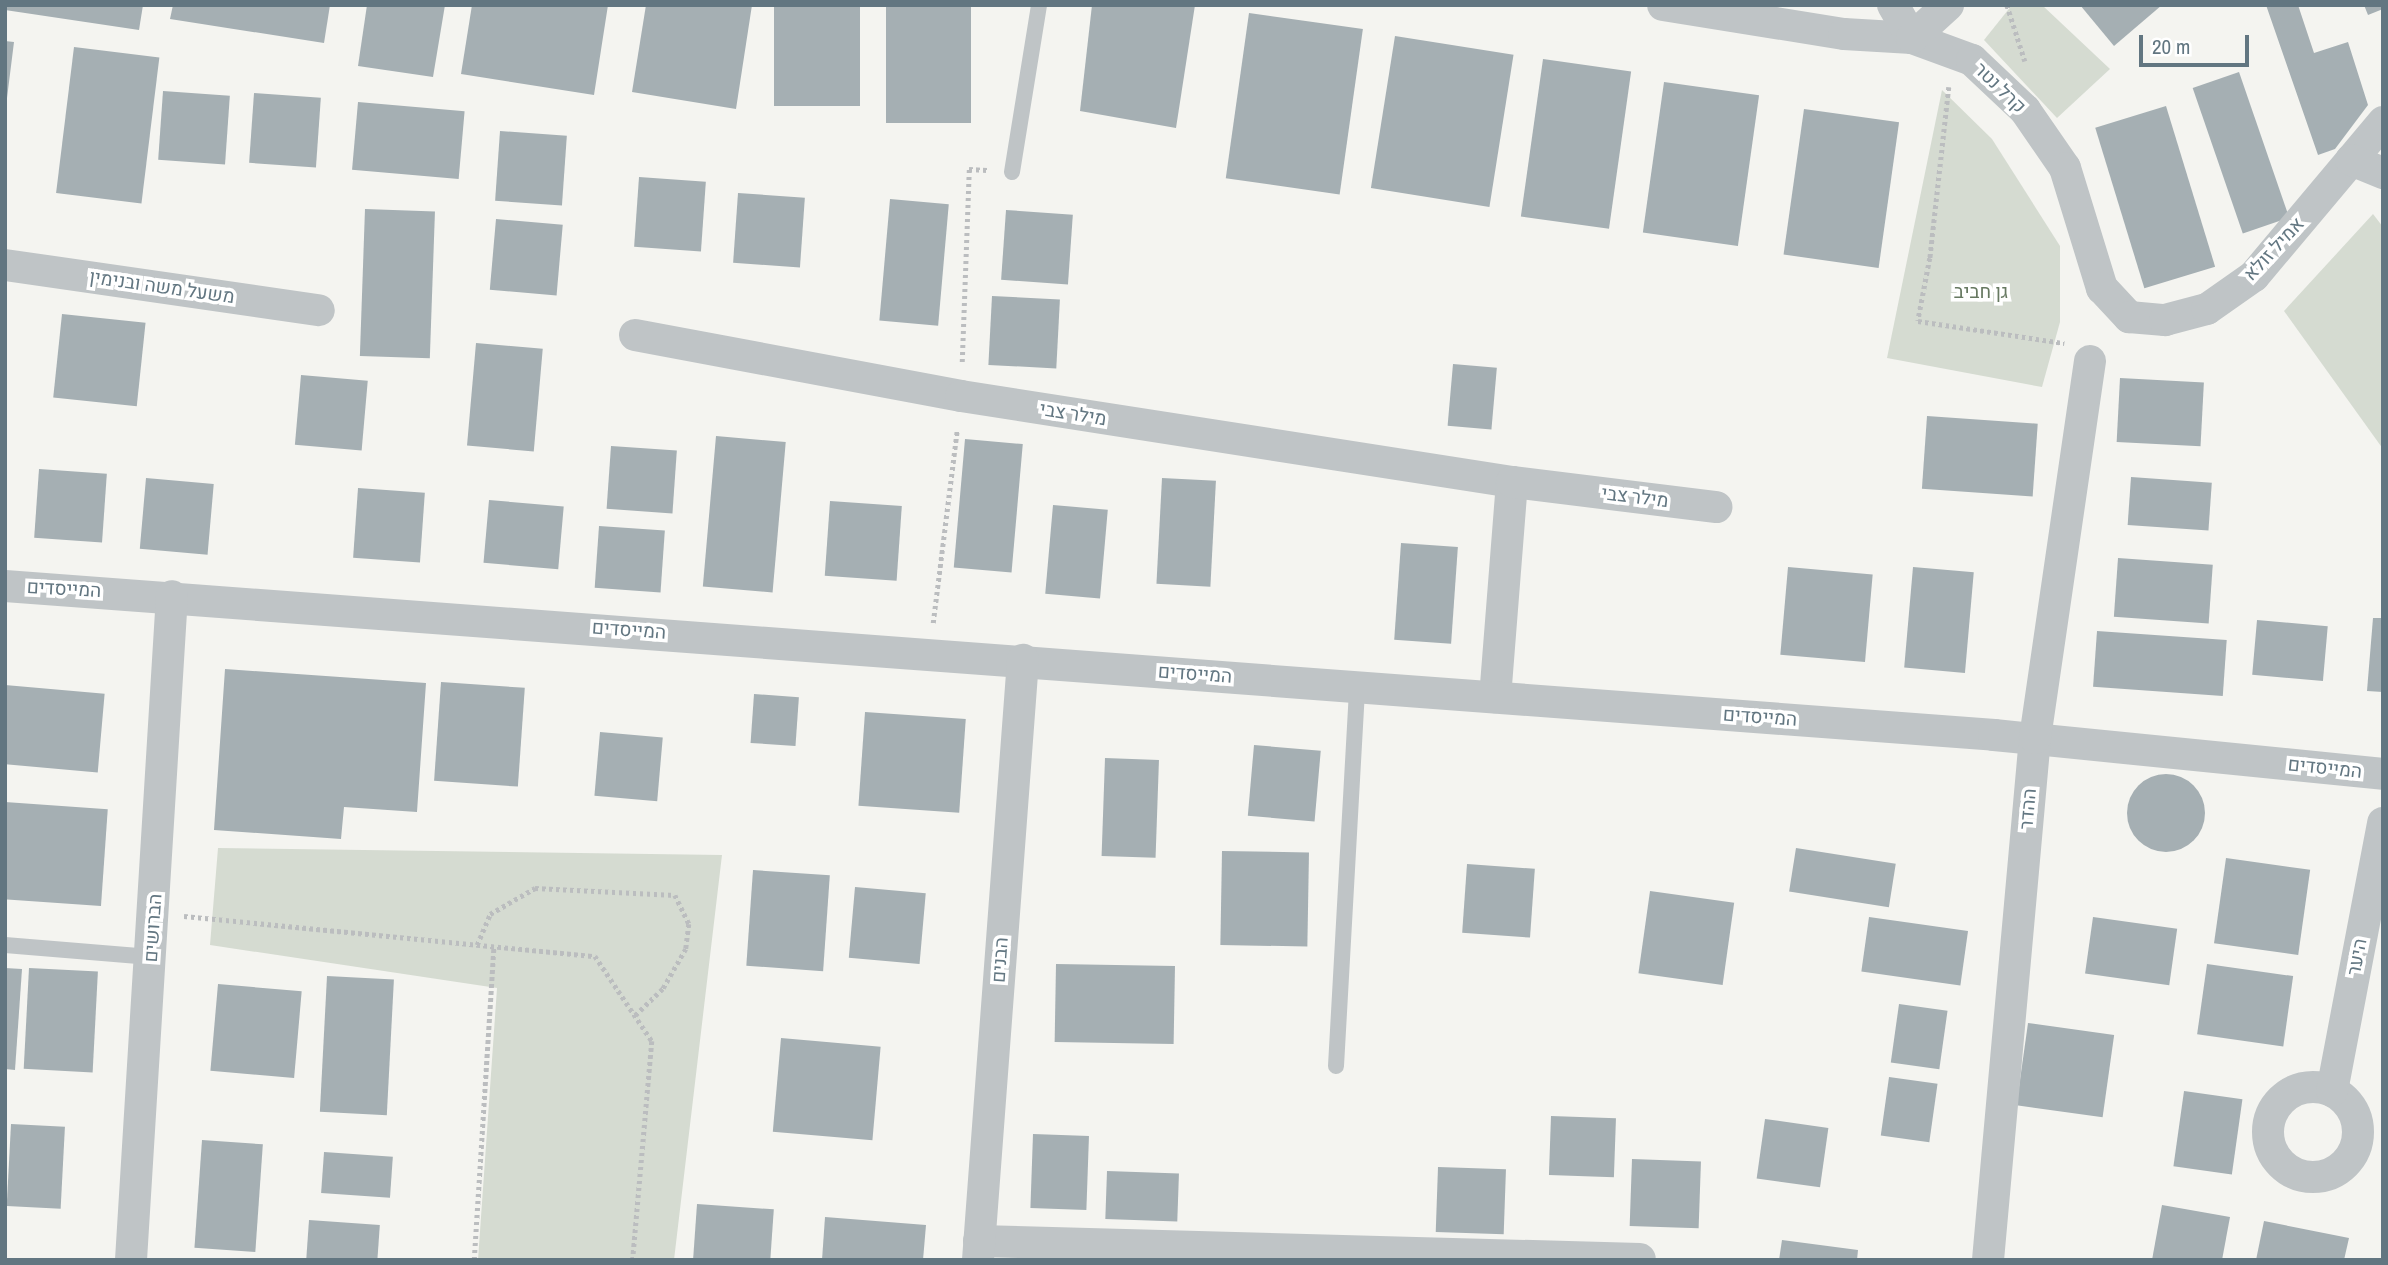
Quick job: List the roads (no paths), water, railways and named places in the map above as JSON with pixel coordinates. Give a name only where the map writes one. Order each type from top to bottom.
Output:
[{"type":"street","name":"קרל נטר","points":[[1663,5],[1844,34],[1912,38],[1972,60],[2025,110],[2065,168],[2102,288]]},
{"type":"street","points":[[1893,5],[1912,38],[1948,5]]},
{"type":"street","name":"אמיל זולא","points":[[2102,288],[2129,317],[2165,320],[2207,309],[2253,276],[2383,122]]},
{"type":"street","points":[[2351,160],[2383,173]]},
{"type":"street","name":"משעל משה ובנימין","points":[[5,265],[319,310]]},
{"type":"street","name":"מילר צבי","points":[[635,335],[961,396],[1513,482],[1716,507]]},
{"type":"street","name":"ההדר","points":[[1989,1260],[2035,738],[2084,353]]},
{"type":"street","points":[[1495,696],[1513,482]]},
{"type":"street","name":"המייסדים","points":[[5,586],[172,596],[2035,738],[2383,774]]},
{"type":"street","name":"הברושים","points":[[131,1260],[172,596]]},
{"type":"street","name":"הבנים","points":[[979,1250],[1023,660]]},
{"type":"street","name":"היער","points":[[2332,1091],[2383,822]]},
{"type":"street","points":[[979,1250],[1640,1259]]},
{"type":"lane","points":[[1012,172],[1039,5]]},
{"type":"lane","points":[[1336,1066],[1357,686]]},
{"type":"lane","points":[[5,945],[151,957]]},
{"type":"park label","name":"גן חביב","points":[[1981,292]]}]
